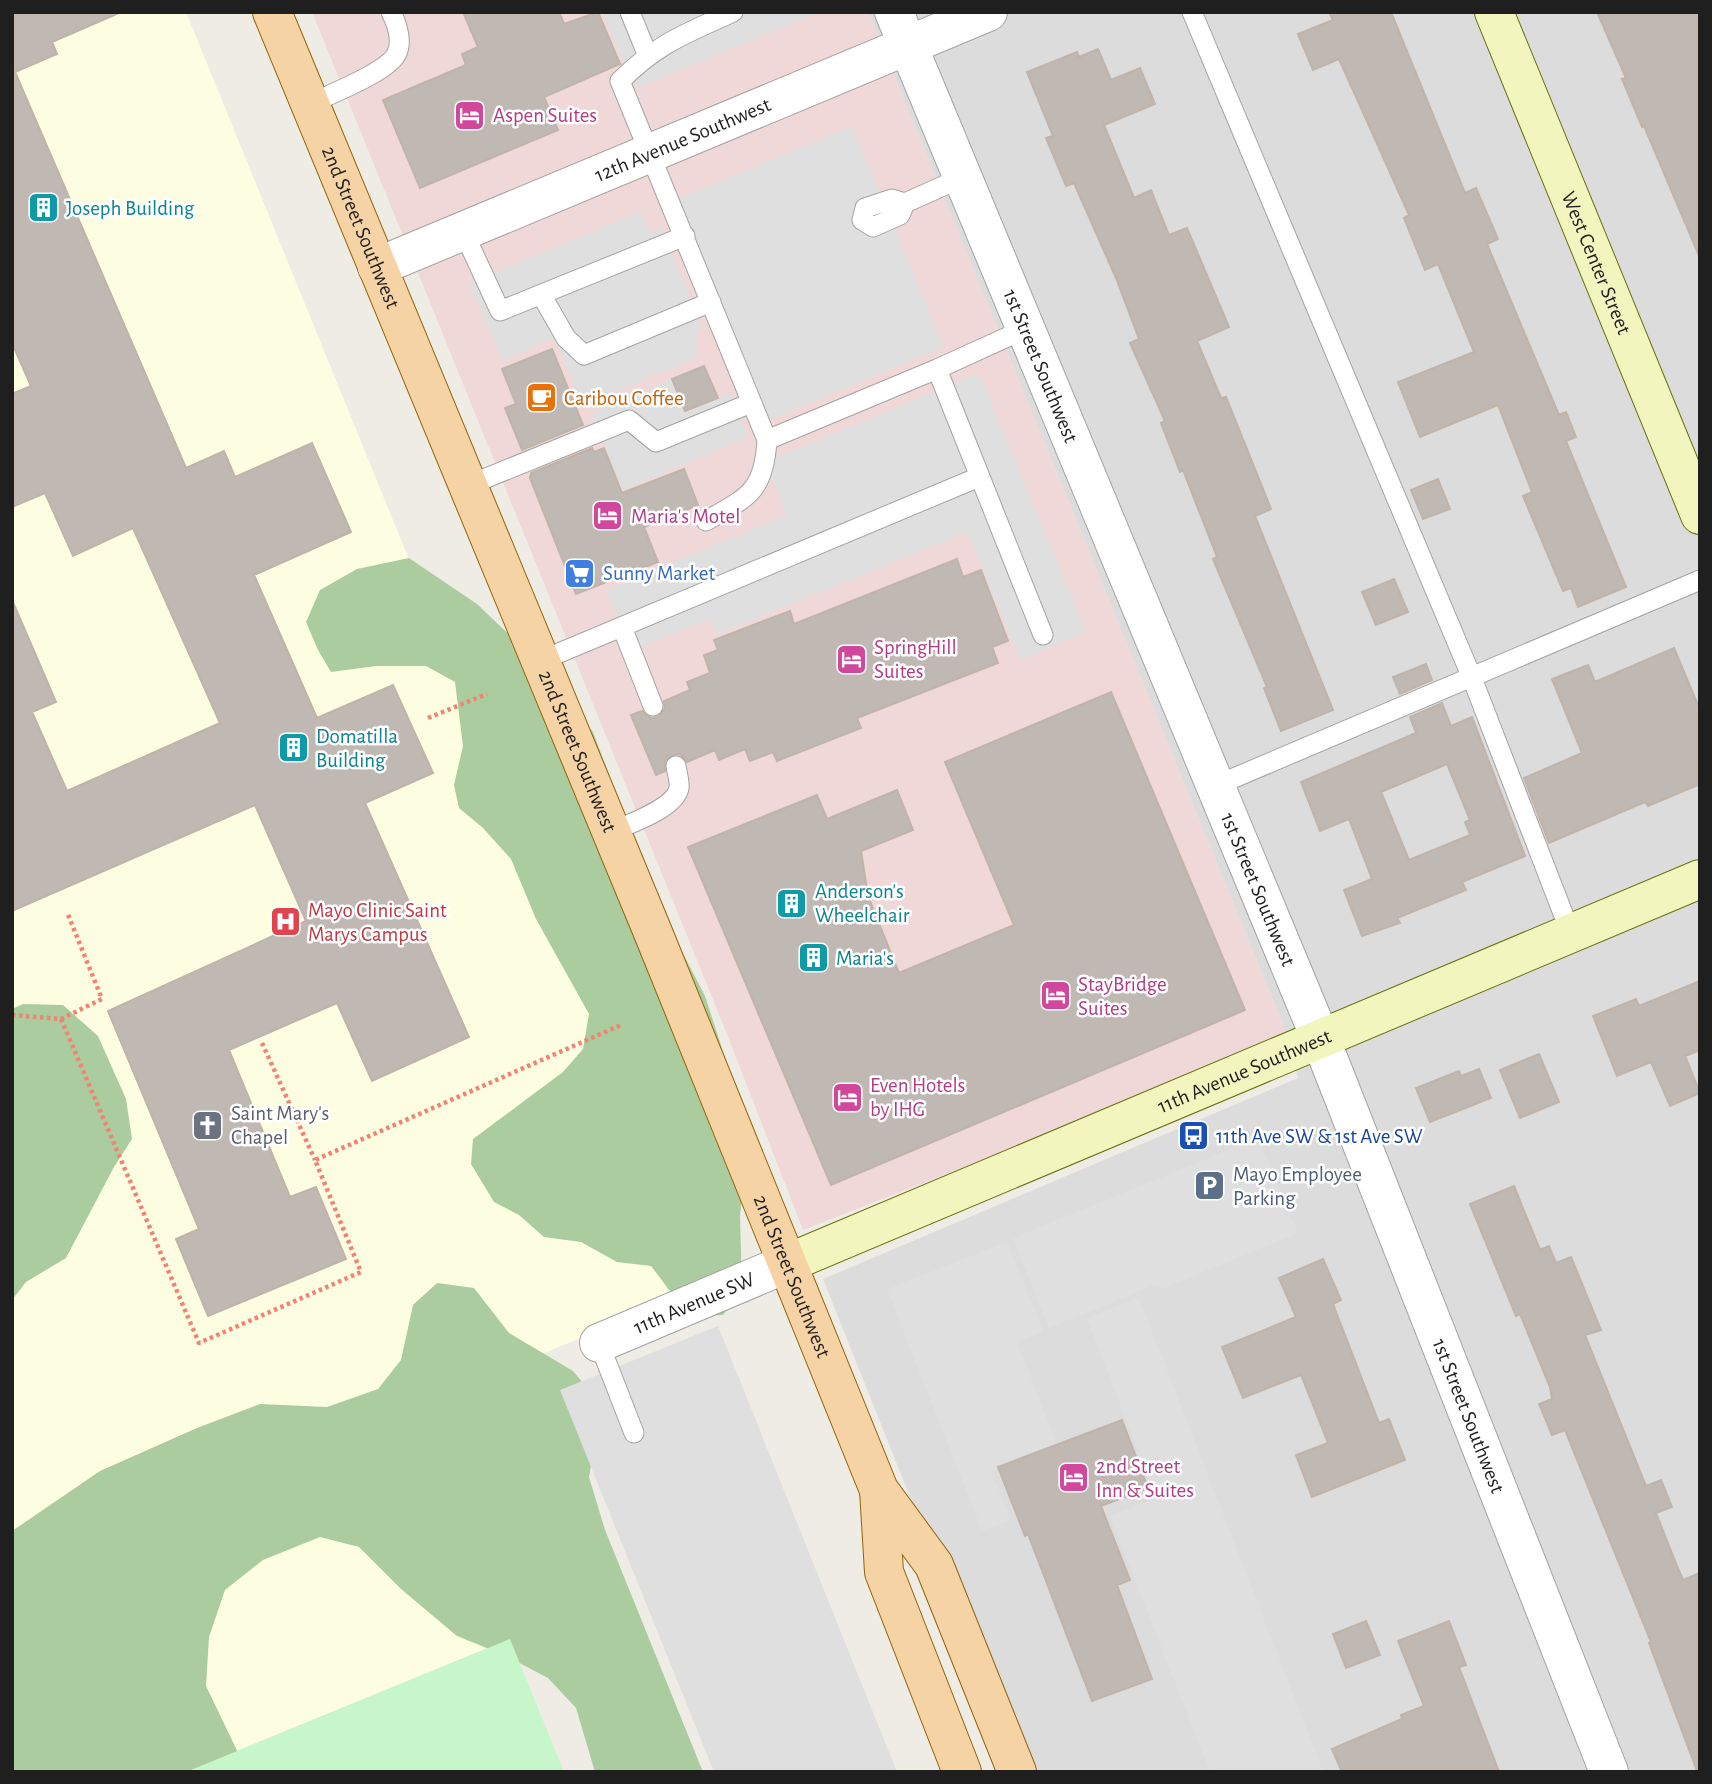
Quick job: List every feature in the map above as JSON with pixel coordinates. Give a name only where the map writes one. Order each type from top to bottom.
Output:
[{"type":"main road","name":"West Center Street","points":[[1494,12],[1700,515]]},
{"type":"main road","name":"2nd Street Southwest","points":[[279,14],[310,104],[469,485],[879,1490],[934,1565],[1017,1772]]},
{"type":"main road","name":"11th Avenue Southwest","points":[[788,1263],[1700,879]]},
{"type":"main road","name":"2nd Street Southwest","points":[[879,1490],[884,1572],[962,1772]]},
{"type":"street","name":"12th Avenue Southwest","points":[[377,267],[651,154],[901,29],[988,12]]},
{"type":"street","name":"1st Street Southwest","points":[[901,29],[1321,1040],[1609,1772]]},
{"type":"street","name":"11th Avenue SW","points":[[599,1343],[788,1263]]},
{"type":"lane","points":[[310,104],[381,67],[396,54],[399,38],[391,12]]},
{"type":"lane","points":[[629,12],[647,54]]},
{"type":"lane","points":[[706,521],[747,498],[765,471],[767,440],[621,81],[647,54],[733,12]]},
{"type":"lane","points":[[1192,12],[1472,678],[1571,934]]},
{"type":"lane","points":[[856,223],[873,227],[900,215],[905,203],[961,178]]},
{"type":"lane","points":[[463,231],[500,311],[685,236]]},
{"type":"lane","points":[[542,296],[566,338],[584,355],[711,302]]},
{"type":"lane","points":[[767,440],[1026,329]]},
{"type":"lane","points":[[937,369],[1043,635]]},
{"type":"lane","points":[[469,485],[629,420],[656,442],[751,403]]},
{"type":"lane","points":[[540,661],[979,477]]},
{"type":"lane","points":[[1215,786],[1700,580]]},
{"type":"lane","points":[[622,627],[653,706]]},
{"type":"lane","points":[[611,832],[660,809],[675,798],[680,787],[676,766]]},
{"type":"lane","points":[[599,1343],[634,1433]]},
{"type":"path","points":[[428,718],[487,694]]},
{"type":"path","points":[[12,1015],[61,1019],[102,999],[67,912]]},
{"type":"path","points":[[61,1019],[199,1343],[361,1272],[315,1160],[262,1043]]},
{"type":"path","points":[[315,1160],[621,1025]]},
{"type":"shaded area","name":"Mayo Clinic Saint Marys Campus","points":[[12,12],[186,12],[705,1286],[415,1407],[507,1640],[185,1772],[12,1772]]},
{"type":"shaded area","points":[[312,12],[868,12],[1288,1037],[1251,1055],[803,1230],[727,1034]]},
{"type":"shaded area","points":[[603,12],[820,12],[635,89]]},
{"type":"shaded area","points":[[868,12],[1700,12],[1700,1772],[1020,1772],[823,1279],[1298,1078],[1288,1037]]},
{"type":"shaded area","points":[[852,126],[944,347],[769,420],[677,199]]},
{"type":"shaded area","points":[[641,211],[650,232],[661,227],[702,327],[697,331],[696,358],[583,405],[555,338],[502,360],[469,283]]},
{"type":"shaded area","points":[[979,373],[1086,632],[1020,660],[967,532],[716,635],[709,619],[631,651],[606,590],[787,515],[765,462]]},
{"type":"shaded area","points":[[672,379],[685,411],[730,393],[748,437],[623,490],[591,413]]},
{"type":"shaded area","name":"Mayo Employee Parking","points":[[1258,1138],[1298,1233],[1164,1288],[1154,1285],[1049,1328],[1013,1238]]},
{"type":"shaded area","points":[[1007,1242],[1043,1331],[1017,1342],[1058,1447],[992,1473],[1011,1520],[982,1531],[887,1289]]},
{"type":"shaded area","points":[[1139,1298],[1323,1771],[1210,1772],[1110,1516],[1156,1498],[1087,1318]]},
{"type":"shaded area","points":[[718,1326],[897,1772],[714,1772],[560,1390]]},
{"type":"green space","points":[[409,558],[477,604],[518,643],[593,732],[658,905],[705,996],[733,1082],[744,1176],[740,1216],[742,1289],[723,1315],[709,1315],[688,1308],[673,1295],[651,1266],[617,1262],[581,1242],[544,1237],[519,1215],[494,1202],[471,1164],[473,1139],[563,1072],[583,1049],[589,1014],[536,919],[511,859],[483,828],[459,808],[454,785],[463,746],[455,682],[426,666],[376,666],[331,672],[306,622],[320,590],[357,569]]},
{"type":"green space","points":[[23,1004],[63,1005],[98,1036],[126,1099],[132,1139],[114,1167],[66,1258],[26,1282],[12,1300],[12,1009]]},
{"type":"green space","points":[[437,1283],[474,1288],[509,1333],[573,1371],[593,1395],[596,1438],[589,1477],[605,1530],[703,1772],[595,1772],[576,1708],[548,1678],[504,1655],[457,1636],[401,1589],[359,1547],[320,1537],[263,1560],[225,1590],[209,1637],[206,1686],[243,1763],[242,1772],[12,1772],[12,1531],[100,1471],[197,1428],[260,1404],[327,1407],[378,1389],[401,1360],[413,1305]]},
{"type":"green space","points":[[510,1639],[564,1772],[186,1772]]},
{"type":"building","points":[[12,12],[121,12],[52,42],[57,54],[15,72],[186,468],[224,451],[235,477],[312,443],[351,532],[254,575],[317,718],[393,685],[433,773],[365,803],[469,1037],[372,1081],[337,1003],[229,1050],[290,1197],[316,1187],[346,1259],[208,1316],[176,1239],[199,1229],[108,1011],[306,921],[255,805],[12,911],[12,600],[56,702],[32,712],[67,791],[220,723],[133,528],[73,556],[45,493],[12,507],[12,394],[31,386],[12,343]]},
{"type":"building","name":"Aspen Suites","points":[[463,12],[559,12],[564,24],[598,12],[620,64],[544,97],[558,130],[420,188],[383,100],[466,65],[462,54],[478,47]]},
{"type":"building","points":[[1329,12],[1391,12],[1465,193],[1476,188],[1498,239],[1487,244],[1559,415],[1566,412],[1576,437],[1566,441],[1626,587],[1578,607],[1571,588],[1563,591],[1523,496],[1532,492],[1498,405],[1420,437],[1398,382],[1474,352],[1438,264],[1425,270],[1404,218],[1409,215],[1339,59],[1313,70],[1298,34],[1333,20]]},
{"type":"building","points":[[1597,12],[1700,12],[1700,258],[1644,126],[1642,127],[1622,79],[1626,78]]},
{"type":"building","points":[[1098,49],[1111,80],[1140,68],[1155,104],[1104,125],[1134,198],[1151,190],[1169,235],[1187,228],[1229,327],[1197,341],[1221,398],[1226,397],[1271,509],[1255,516],[1333,710],[1281,731],[1264,688],[1267,687],[1213,559],[1217,557],[1183,470],[1180,472],[1161,423],[1165,421],[1130,343],[1139,339],[1116,278],[1074,183],[1066,186],[1046,138],[1053,136],[1027,72],[1077,52],[1079,57]]},
{"type":"building","points":[[552,349],[583,425],[522,450],[505,408],[516,404],[502,369]]},
{"type":"building","points":[[704,366],[718,398],[685,411],[672,379]]},
{"type":"building","name":"Maria's Motel","points":[[592,448],[594,452],[604,448],[622,493],[684,469],[698,505],[644,527],[658,562],[576,594],[530,478],[531,473]]},
{"type":"building","points":[[1438,479],[1450,509],[1423,519],[1411,490]]},
{"type":"building","name":"SpringHill Suites","points":[[957,559],[963,577],[981,570],[1008,641],[992,647],[998,663],[857,718],[861,728],[777,761],[773,752],[750,761],[745,749],[719,760],[715,750],[687,762],[681,755],[675,754],[665,761],[665,771],[656,775],[631,715],[642,711],[651,718],[658,717],[665,708],[664,701],[690,690],[687,682],[710,673],[704,655],[718,650],[714,640],[790,611],[794,624]]},
{"type":"building","points":[[1394,579],[1408,612],[1376,625],[1362,592]]},
{"type":"building","points":[[1674,648],[1700,710],[1700,784],[1648,806],[1645,802],[1549,843],[1524,778],[1582,753],[1552,679],[1588,665],[1595,682]]},
{"type":"building","points":[[1426,664],[1432,680],[1400,694],[1393,677]]},
{"type":"building","points":[[1111,692],[1245,1010],[831,1185],[688,847],[817,795],[827,819],[897,790],[913,830],[861,851],[868,896],[899,973],[1014,925],[945,762]]},
{"type":"building","points":[[1442,703],[1451,726],[1472,717],[1525,856],[1462,882],[1466,890],[1397,918],[1400,923],[1362,936],[1344,890],[1372,879],[1349,819],[1320,831],[1301,782],[1416,733],[1410,717]],"holes":[[[1447,764],[1470,820],[1465,822],[1470,835],[1409,860],[1381,792]]]},
{"type":"building","points":[[1700,981],[1700,1050],[1685,1056],[1700,1093],[1670,1106],[1651,1062],[1617,1076],[1593,1016],[1636,999],[1639,1006]]},
{"type":"building","points":[[1539,1054],[1559,1102],[1520,1118],[1500,1070]]},
{"type":"building","points":[[1479,1069],[1491,1098],[1430,1122],[1416,1088],[1459,1071],[1461,1076]]},
{"type":"building","points":[[1514,1186],[1540,1250],[1549,1246],[1556,1263],[1571,1257],[1601,1330],[1585,1335],[1646,1486],[1661,1480],[1672,1507],[1656,1513],[1677,1566],[1683,1580],[1700,1573],[1700,1771],[1697,1771],[1649,1643],[1651,1642],[1565,1430],[1552,1435],[1539,1404],[1552,1399],[1550,1387],[1520,1314],[1516,1316],[1470,1204]]},
{"type":"building","points":[[1323,1259],[1341,1300],[1333,1304],[1379,1423],[1389,1419],[1405,1460],[1312,1497],[1296,1455],[1328,1443],[1301,1375],[1243,1398],[1222,1347],[1296,1317],[1279,1278]]},
{"type":"building","points":[[1122,1420],[1148,1488],[1101,1506],[1130,1580],[1117,1585],[1152,1679],[1092,1701],[1028,1534],[1025,1536],[998,1467]]},
{"type":"building","points":[[1366,1621],[1380,1655],[1346,1668],[1333,1634]]},
{"type":"building","points":[[1449,1621],[1466,1665],[1459,1667],[1499,1772],[1342,1772],[1332,1749],[1402,1719],[1401,1715],[1424,1706],[1398,1641]]},
{"type":"place","name":"Aspen Suites","points":[[470,115]]},
{"type":"place","name":"Joseph Building","points":[[43,208]]},
{"type":"place","name":"Caribou Coffee","points":[[541,398]]},
{"type":"place","name":"Maria's Motel","points":[[608,516]]},
{"type":"place","name":"Sunny Market","points":[[580,573]]},
{"type":"place","name":"SpringHill Suites","points":[[851,659]]},
{"type":"place","name":"Domatilla Building","points":[[293,748]]},
{"type":"place","name":"Anderson's Wheelchair","points":[[792,903]]},
{"type":"place","name":"Mayo Clinic Saint Marys Campus","points":[[285,922]]},
{"type":"place","name":"Maria's","points":[[813,958]]},
{"type":"place","name":"StayBridge Suites","points":[[1055,996]]},
{"type":"place","name":"Even Hotels by IHG","points":[[847,1097]]},
{"type":"place","name":"Saint Mary's Chapel","points":[[208,1125]]},
{"type":"place","name":"11th Ave SW & 1st Ave SW","points":[[1193,1136]]},
{"type":"place","name":"Mayo Employee Parking","points":[[1210,1186]]},
{"type":"place","name":"2nd Street Inn & Suites","points":[[1073,1478]]}]
